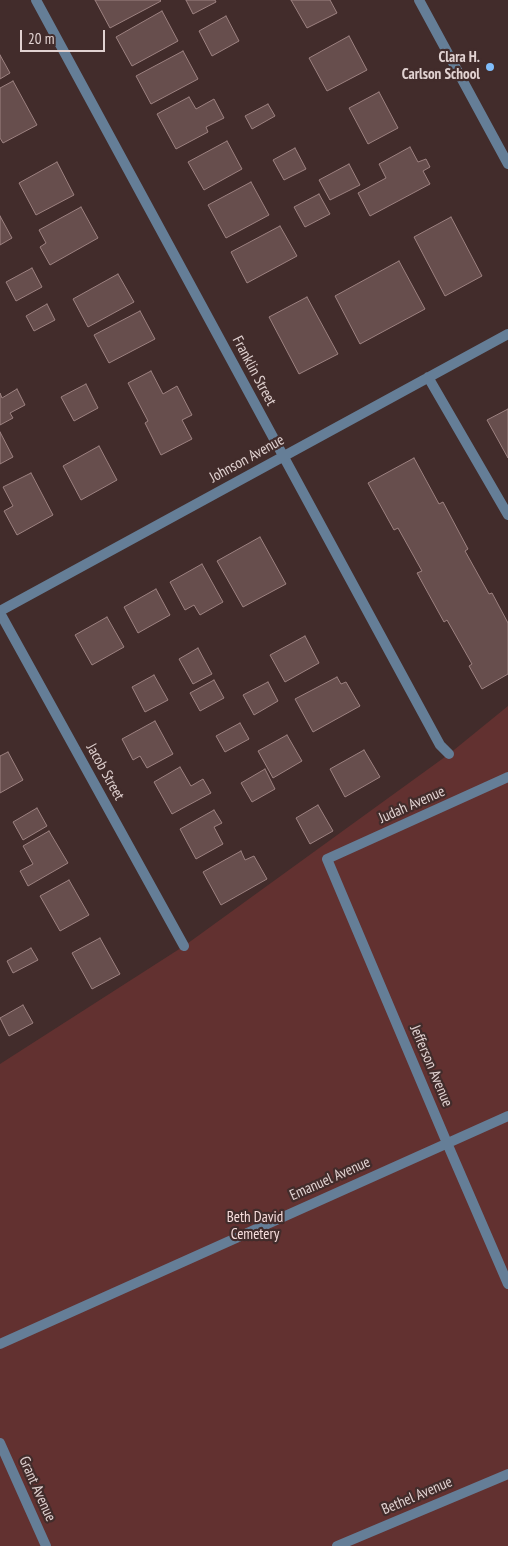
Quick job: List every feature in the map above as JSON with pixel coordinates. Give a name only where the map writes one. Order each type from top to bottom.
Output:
[{"type":"street","name":"Franklin Street","points":[[36,0],[440,745],[449,754]]},
{"type":"street","points":[[419,0],[508,164]]},
{"type":"street","name":"Johnson Avenue","points":[[0,612],[508,334]]},
{"type":"street","points":[[428,377],[508,515]]},
{"type":"street","name":"Jacob Street","points":[[0,612],[184,946]]},
{"type":"street","name":"Judah Avenue","points":[[328,859],[508,777]]},
{"type":"street","name":"Jefferson Avenue","points":[[328,859],[508,1284]]},
{"type":"street","name":"Emanuel Avenue","points":[[0,1344],[508,1116]]},
{"type":"street","name":"Grant Avenue","points":[[0,1443],[46,1546]]},
{"type":"street","name":"Bethel Avenue","points":[[337,1546],[508,1474]]},
{"type":"green space","name":"Beth David Cemetery","points":[[508,706],[508,1546],[0,1546],[0,1064],[184,946],[449,754]]},
{"type":"building","points":[[95,0],[160,0],[161,1],[110,28]]},
{"type":"building","points":[[186,0],[215,0],[216,2],[193,14]]},
{"type":"building","points":[[291,0],[330,0],[337,13],[307,28]]},
{"type":"building","points":[[162,11],[178,41],[132,66],[116,37]]},
{"type":"building","points":[[226,16],[239,41],[212,56],[199,31]]},
{"type":"building","points":[[349,36],[367,70],[327,91],[309,58]]},
{"type":"building","points":[[183,51],[198,79],[151,104],[136,76]]},
{"type":"building","points":[[0,55],[10,73],[0,79]]},
{"type":"building","points":[[13,81],[37,125],[3,143],[0,138],[0,88]]},
{"type":"building","points":[[379,92],[398,128],[368,144],[349,108]]},
{"type":"building","points":[[189,97],[196,109],[214,99],[224,118],[206,127],[208,132],[176,149],[157,114]]},
{"type":"building","points":[[268,104],[275,116],[252,129],[245,116]]},
{"type":"building","points":[[227,141],[242,169],[204,190],[188,162]]},
{"type":"building","points":[[410,147],[418,162],[426,159],[430,167],[423,171],[430,184],[370,216],[358,193],[386,178],[379,164]]},
{"type":"building","points":[[295,148],[306,169],[284,180],[273,160]]},
{"type":"building","points":[[57,162],[74,195],[36,215],[19,183]]},
{"type":"building","points":[[349,164],[360,185],[330,200],[319,180]]},
{"type":"building","points":[[251,182],[269,215],[226,238],[208,205]]},
{"type":"building","points":[[319,194],[330,214],[305,227],[294,207]]},
{"type":"building","points":[[81,207],[98,238],[50,265],[40,247],[46,243],[39,230]]},
{"type":"building","points":[[0,216],[12,238],[0,245]]},
{"type":"building","points":[[451,217],[482,276],[445,296],[414,237]]},
{"type":"building","points":[[280,226],[297,256],[247,283],[231,252]]},
{"type":"building","points":[[399,261],[425,309],[360,344],[335,296]]},
{"type":"building","points":[[32,268],[42,287],[16,301],[6,282]]},
{"type":"building","points":[[118,274],[134,302],[88,327],[73,299]]},
{"type":"building","points":[[307,297],[338,354],[299,374],[269,317]]},
{"type":"building","points":[[47,304],[55,320],[34,331],[26,316]]},
{"type":"building","points":[[140,311],[155,339],[109,363],[94,335]]},
{"type":"building","points":[[151,371],[163,394],[177,386],[192,415],[182,420],[192,439],[161,455],[145,423],[148,421],[128,383]]},
{"type":"building","points":[[86,384],[98,408],[74,421],[61,397]]},
{"type":"building","points":[[17,389],[25,405],[10,413],[13,418],[0,425],[0,393],[2,398]]},
{"type":"building","points":[[508,409],[508,458],[487,420]]},
{"type":"building","points":[[0,432],[13,457],[0,464]]},
{"type":"building","points":[[99,446],[117,480],[81,500],[63,466]]},
{"type":"building","points":[[414,458],[439,504],[443,502],[468,549],[465,551],[489,594],[492,593],[508,623],[508,674],[482,689],[469,666],[472,664],[447,620],[444,622],[417,573],[422,571],[398,528],[394,530],[368,483]]},
{"type":"building","points":[[31,473],[53,515],[17,535],[4,511],[13,506],[3,487]]},
{"type":"building","points":[[260,537],[286,584],[243,607],[217,561]]},
{"type":"building","points":[[202,564],[223,602],[200,615],[194,605],[185,610],[170,582]]},
{"type":"building","points":[[156,589],[170,615],[138,633],[124,607]]},
{"type":"building","points":[[107,617],[124,647],[92,665],[75,635]]},
{"type":"building","points":[[305,636],[319,663],[285,682],[270,655]]},
{"type":"building","points":[[198,648],[212,674],[193,684],[179,659]]},
{"type":"building","points":[[154,675],[168,700],[145,712],[132,687]]},
{"type":"building","points":[[337,677],[341,684],[346,682],[360,706],[313,732],[295,699]]},
{"type":"building","points":[[214,680],[224,698],[200,711],[190,693]]},
{"type":"building","points":[[268,682],[278,701],[254,715],[243,695]]},
{"type":"building","points":[[155,721],[173,754],[147,768],[140,756],[133,760],[122,739]]},
{"type":"building","points":[[240,723],[249,739],[225,752],[216,736]]},
{"type":"building","points":[[287,735],[302,761],[273,778],[258,751]]},
{"type":"building","points":[[364,750],[380,777],[345,797],[330,769]]},
{"type":"building","points":[[8,752],[23,780],[0,793],[0,756]]},
{"type":"building","points":[[180,767],[191,786],[203,779],[211,793],[172,814],[154,782]]},
{"type":"building","points":[[265,769],[275,789],[252,802],[241,783]]},
{"type":"building","points":[[318,805],[333,831],[310,844],[296,818]]},
{"type":"building","points":[[37,808],[47,826],[23,840],[13,822]]},
{"type":"building","points":[[214,810],[222,823],[214,827],[223,844],[196,859],[180,829]]},
{"type":"building","points":[[49,831],[68,863],[28,886],[20,871],[33,864],[23,846]]},
{"type":"building","points":[[241,851],[245,860],[254,856],[267,879],[221,905],[203,872]]},
{"type":"building","points":[[69,880],[89,915],[60,931],[40,896]]},
{"type":"building","points":[[100,938],[120,974],[92,989],[72,953]]},
{"type":"building","points":[[31,948],[38,960],[13,973],[7,961]]},
{"type":"building","points":[[23,1005],[33,1023],[9,1036],[0,1018]]},
{"type":"place","name":"Clara H. Carlson School","points":[[490,67]]}]
